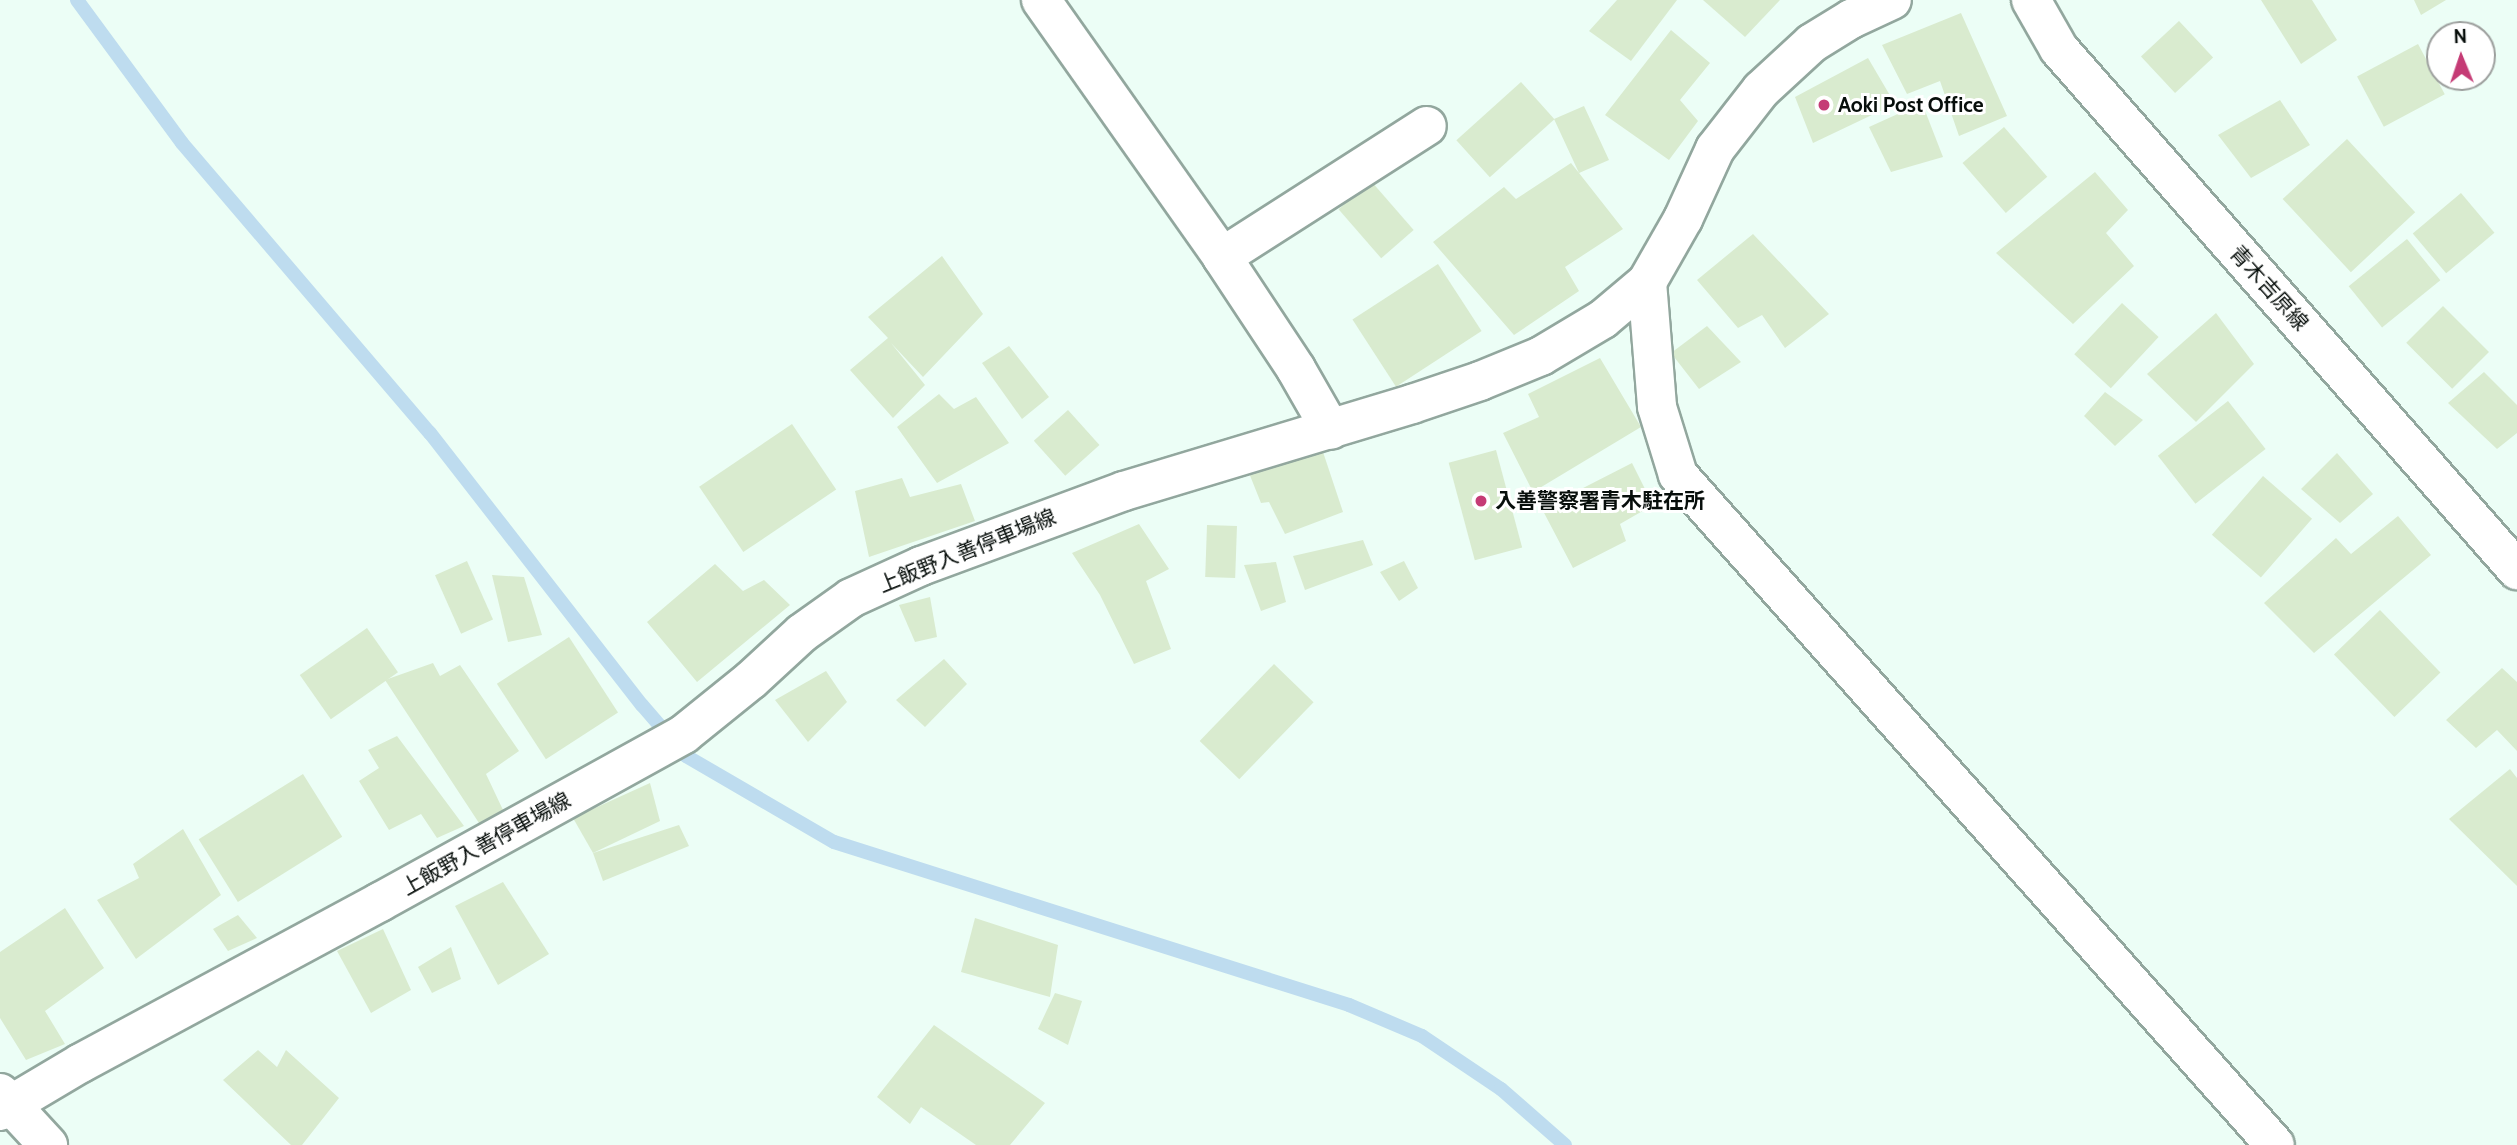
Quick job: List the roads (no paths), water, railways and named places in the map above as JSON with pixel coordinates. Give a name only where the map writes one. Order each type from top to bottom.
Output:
[{"type":"main road","points":[[1041,0],[1222,257],[1296,369],[1331,430]]},
{"type":"main road","name":"上飯野入善停車場線","points":[[3,1103],[684,734],[751,680],[802,633],[851,598],[921,566],[1124,491],[1331,430],[1480,382],[1541,356],[1603,319],[1647,282],[1682,219],[1715,149],[1761,90],[1812,43],[1851,19],[1892,0]]},
{"type":"main road","name":"青木吉原線","points":[[2031,0],[2059,49],[2517,569]]},
{"type":"main road","points":[[1222,257],[1427,126]]},
{"type":"main road","points":[[1647,282],[1657,407],[1678,475],[2276,1145]]},
{"type":"main road","points":[[3,1103],[48,1145]]},
{"type":"waterway","points":[[77,0],[182,143],[430,433],[642,705],[686,756],[834,842],[1349,1005],[1422,1036],[1501,1089],[1565,1145]]},
{"type":"place","name":"Aoki Post Office","points":[[1824,105]]},
{"type":"place","name":"入善警察署青木駐在所","points":[[1481,501]]}]
